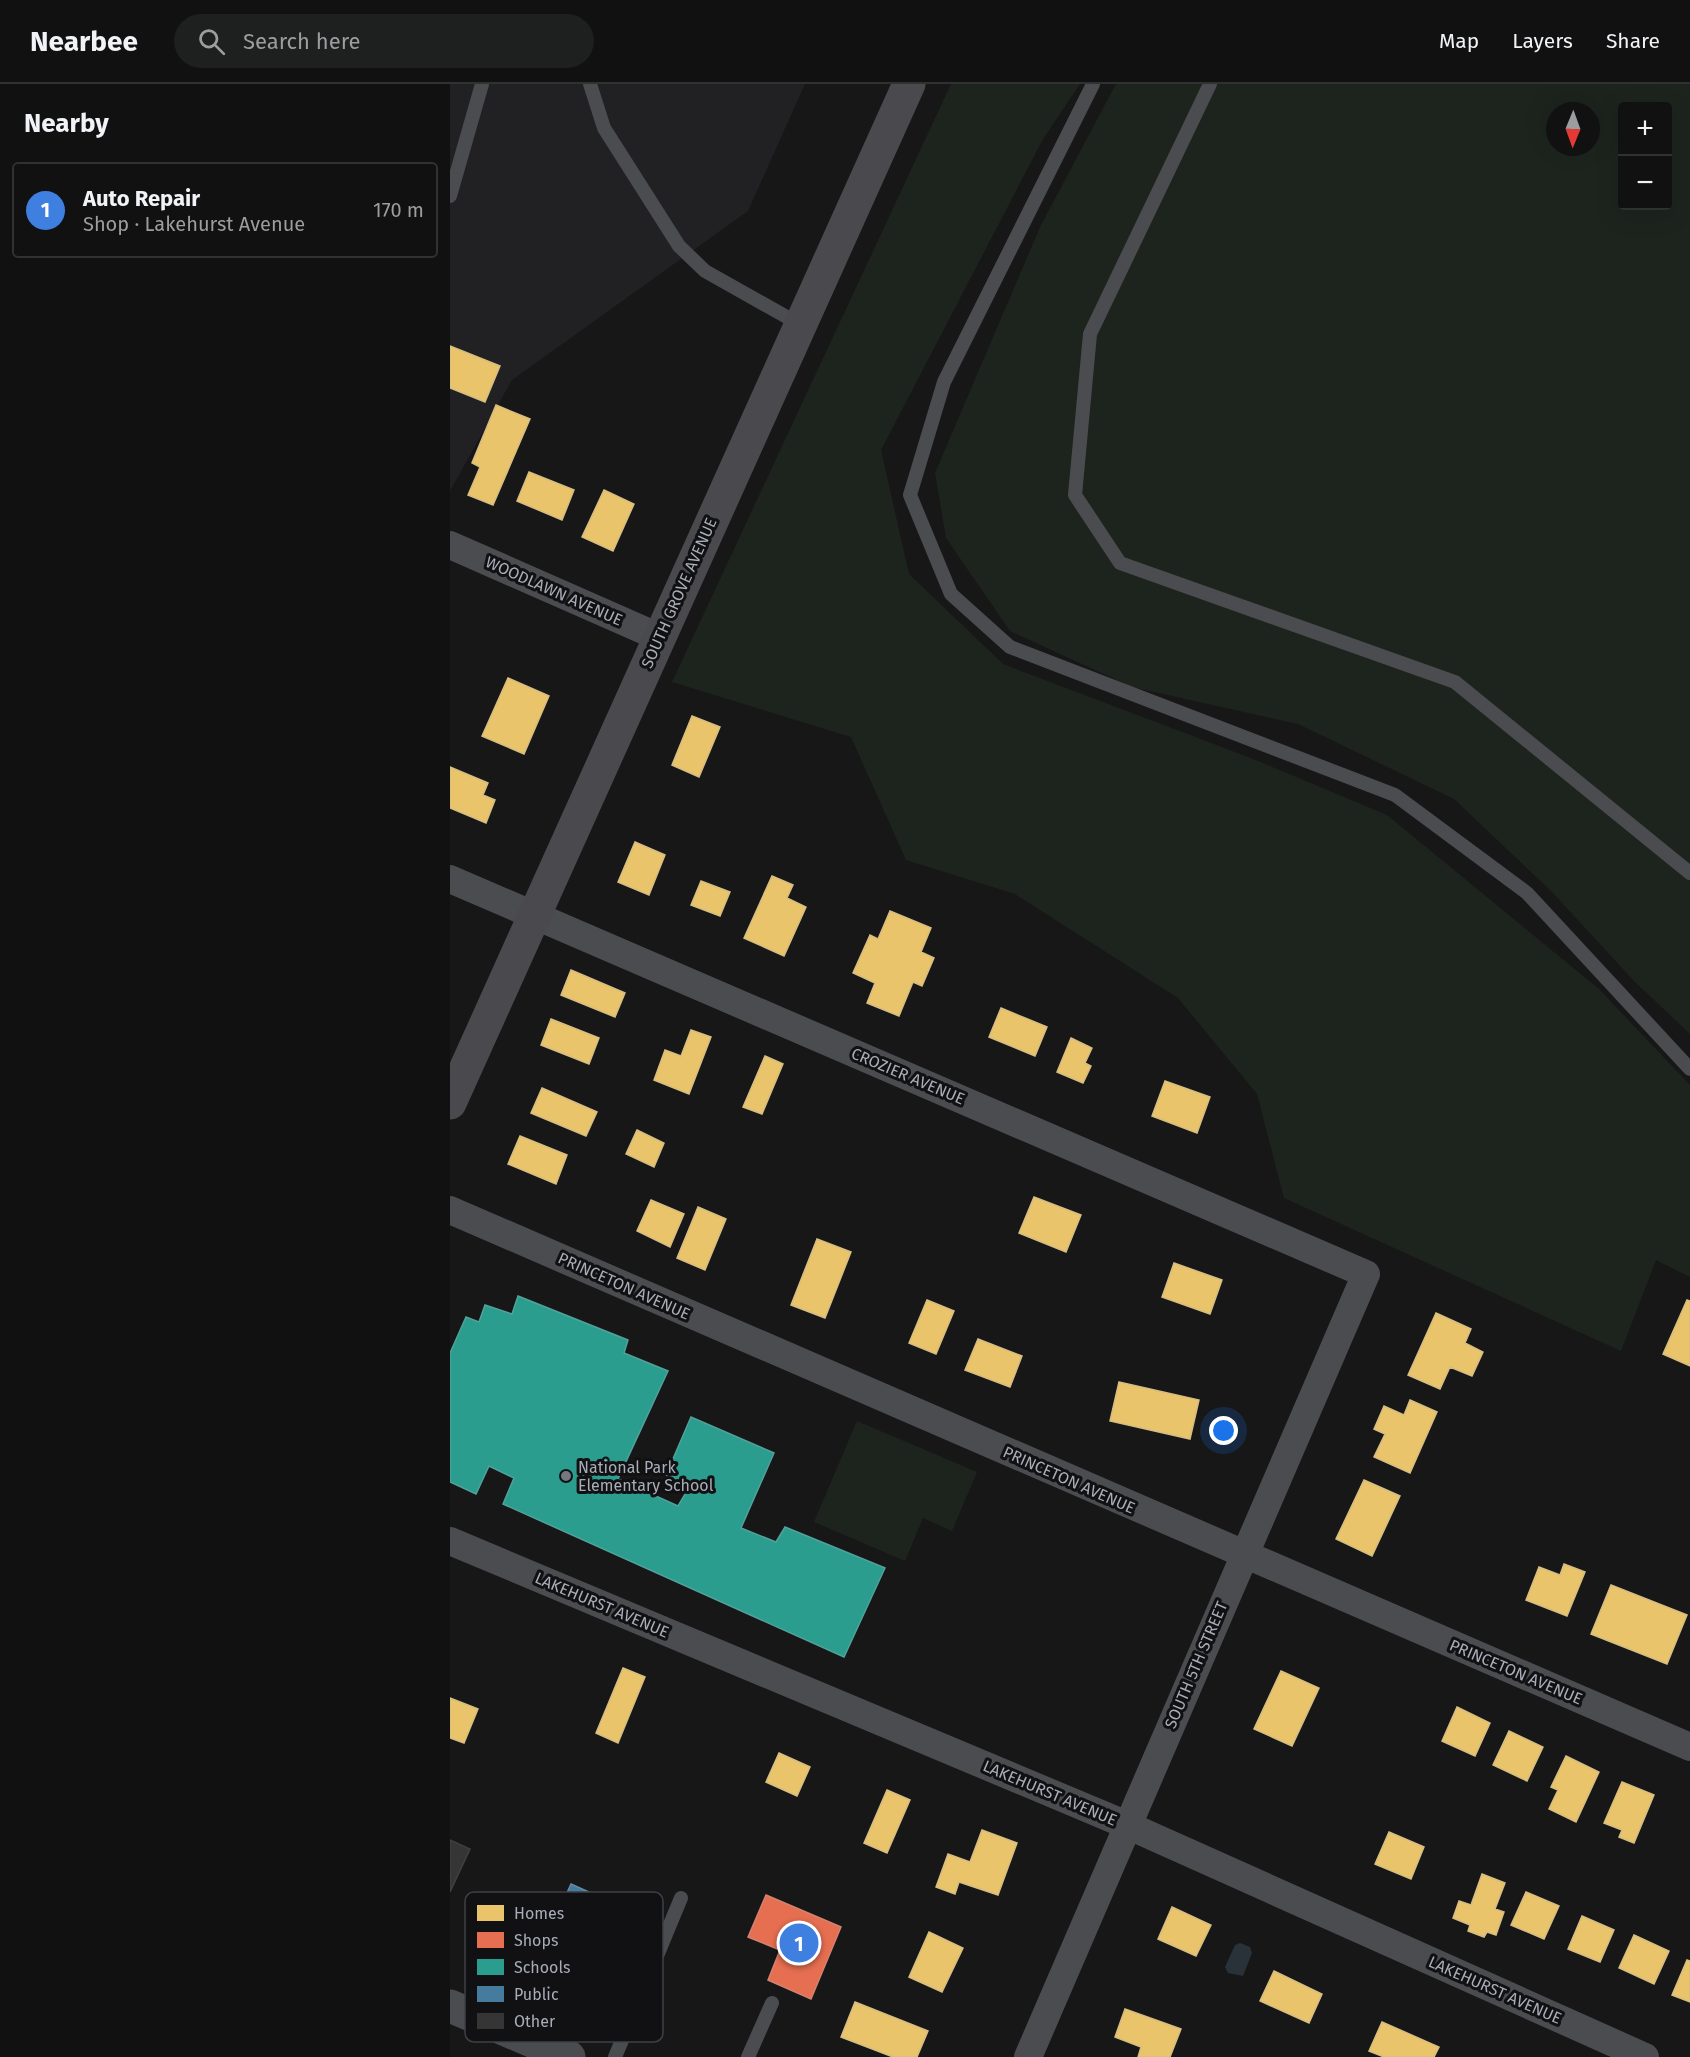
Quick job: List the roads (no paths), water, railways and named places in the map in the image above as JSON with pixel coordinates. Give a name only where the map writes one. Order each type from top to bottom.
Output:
[{"type":"main road","name":"SOUTH GROVE AVENUE","points":[[450,1103],[909,84]]},
{"type":"street","name":"WOODLAWN AVENUE","points":[[450,545],[659,637]]},
{"type":"street","name":"CROZIER AVENUE","points":[[450,879],[1366,1274]]},
{"type":"street","name":"PRINCETON AVENUE","points":[[450,1210],[1244,1556],[1690,1747]]},
{"type":"street","name":"SOUTH 5TH STREET","points":[[1028,2057],[1126,1825],[1366,1274]]},
{"type":"street","name":"LAKEHURST AVENUE","points":[[451,1544],[1126,1825],[1645,2057]]},
{"type":"street","points":[[450,2006],[465,2012]]},
{"type":"street","points":[[534,2042],[569,2057]]},
{"type":"lane","points":[[450,196],[482,84]]},
{"type":"lane","points":[[590,84],[604,128],[679,246],[705,271],[801,325]]},
{"type":"lane","points":[[1093,84],[945,382],[910,495],[951,594],[1010,647],[1395,795],[1527,893],[1690,1069]]},
{"type":"lane","points":[[1210,84],[1090,334],[1075,495],[1120,564],[1455,682],[1690,873]]},
{"type":"lane","points":[[663,1941],[681,1898]]},
{"type":"lane","points":[[748,2057],[772,2003]]},
{"type":"lane","points":[[615,2057],[621,2042]]},
{"type":"place","name":"National Park Elementary School","points":[[566,1476]]},
{"type":"place","name":"Auto Repair","points":[[799,1943]]}]
